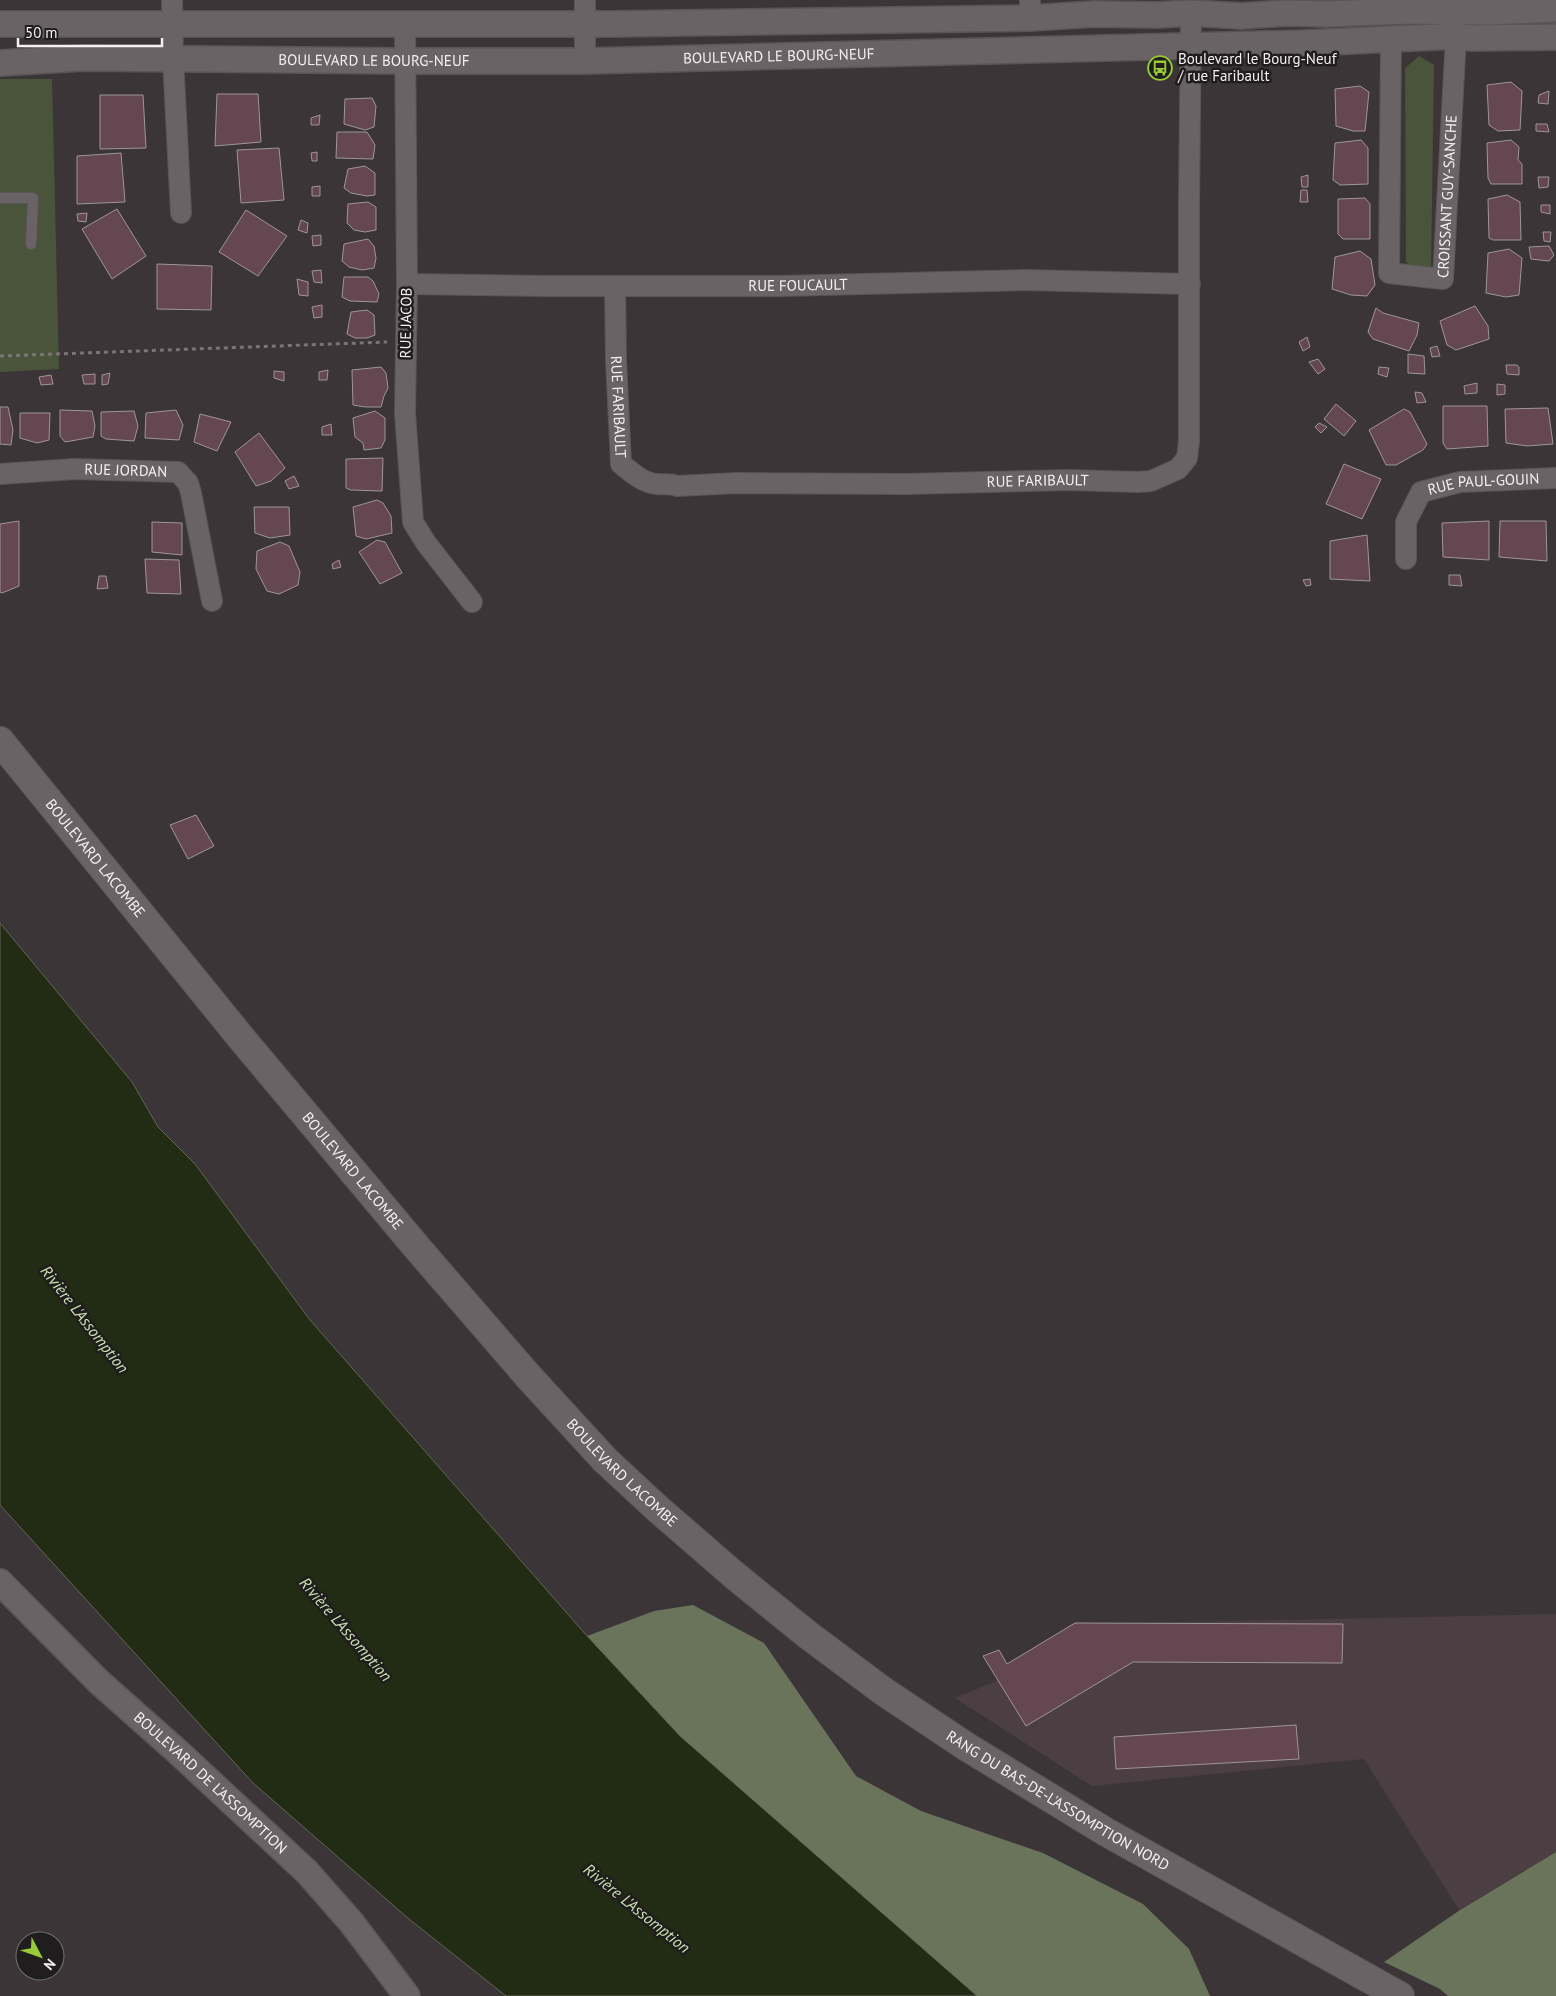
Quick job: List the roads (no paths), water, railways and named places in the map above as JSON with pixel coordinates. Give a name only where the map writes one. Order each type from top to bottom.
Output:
[{"type":"main road","name":"BOULEVARD LACOMBE","points":[[0,741],[242,1039],[528,1376],[605,1460],[734,1575]]},
{"type":"main road","name":"RANG DU BAS-DE-L'ASSOMPTION NORD","points":[[734,1575],[848,1666],[924,1719],[1013,1777],[1146,1855],[1400,1996]]},
{"type":"street","points":[[0,24],[172,12],[405,24],[585,12],[1095,7],[1156,15],[1240,16],[1287,6],[1490,12],[1555,6],[1555,37]]},
{"type":"street","points":[[172,12],[181,213]]},
{"type":"street","points":[[585,12],[585,61]]},
{"type":"street","name":"RUE FARIBAULT","points":[[615,286],[621,464],[637,476],[656,484],[668,483],[677,486],[738,483],[906,484],[1067,480],[1139,482],[1167,475],[1178,469],[1187,458],[1189,441],[1191,14]]},
{"type":"street","name":"RUE JACOB","points":[[405,24],[407,284],[405,413],[413,522],[426,543],[472,602]]},
{"type":"street","name":"BOULEVARD LE BOURG-NEUF","points":[[0,63],[82,58],[585,61],[1191,46],[1391,40],[1456,36],[1472,38],[1555,37]]},
{"type":"street","name":"CROISSANT GUY-SANCHE","points":[[1391,40],[1389,273],[1443,279],[1456,36]]},
{"type":"street","name":"RUE FOUCAULT","points":[[407,284],[808,286],[1024,280],[1190,284]]},
{"type":"street","name":"RUE JORDAN","points":[[0,474],[74,469],[178,472],[188,483],[191,493],[212,601]]},
{"type":"street","name":"RUE PAUL-GOUIN","points":[[1406,559],[1406,522],[1421,492],[1460,482],[1556,478]]},
{"type":"street","name":"BOULEVARD DE L'ASSOMPTION","points":[[0,1582],[99,1682],[178,1752],[307,1872],[351,1922],[407,1996]]},
{"type":"lane","points":[[0,198],[33,198],[31,244]]},
{"type":"water","name":"Rivière L'Assomption","points":[[0,923],[132,1082],[158,1127],[195,1164],[310,1320],[587,1636],[680,1736],[977,1996],[506,1996],[409,1919],[253,1783],[0,1505]]},
{"type":"place","name":"Boulevard le Bourg-Neuf / rue Faribault","points":[[1160,68]]}]
